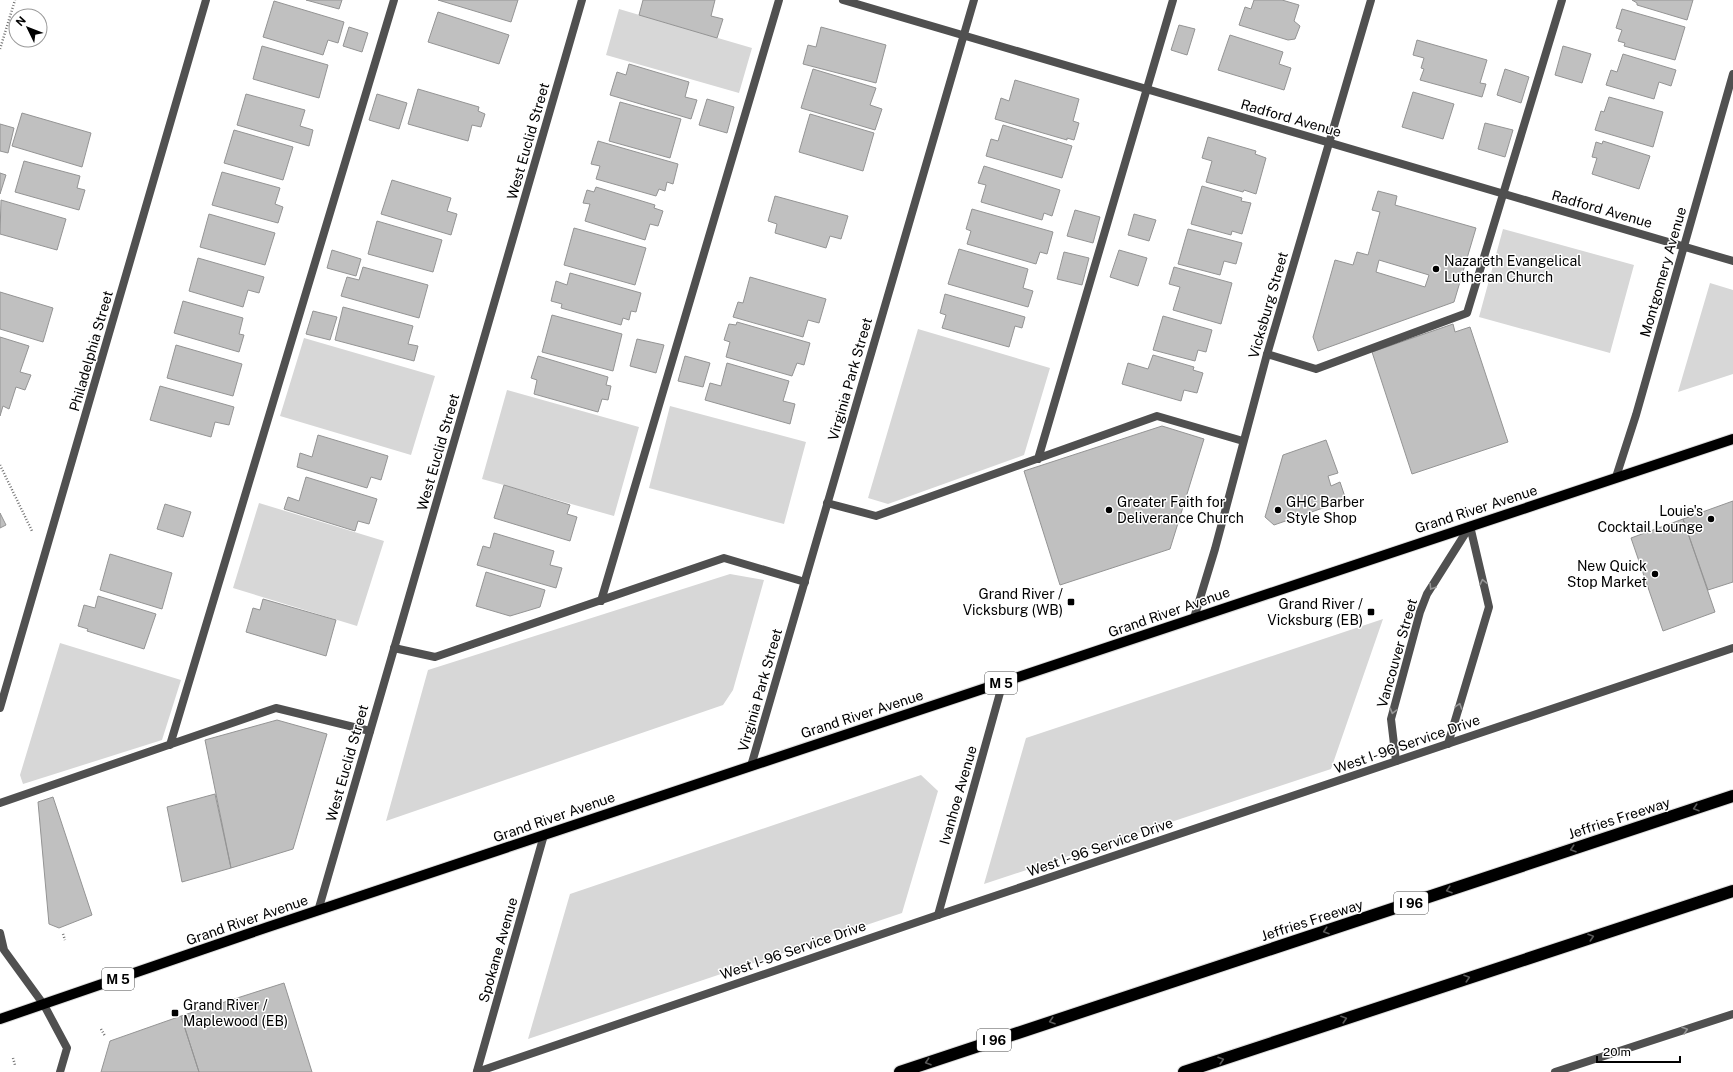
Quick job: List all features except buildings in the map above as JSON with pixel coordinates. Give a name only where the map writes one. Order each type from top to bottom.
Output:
[{"type":"highway","name":"Jeffries Freeway","points":[[900,1072],[1733,796]]},
{"type":"highway","points":[[1184,1072],[1733,891]]},
{"type":"main road","name":"Grand River Avenue","points":[[0,1019],[544,835],[1733,439]]},
{"type":"street","name":"Philadelphia Street","points":[[0,708],[206,0]]},
{"type":"street","points":[[170,745],[394,0]]},
{"type":"street","name":"West Euclid Street","points":[[318,911],[582,0]]},
{"type":"street","points":[[601,601],[779,0]]},
{"type":"street","name":"Radford Avenue","points":[[842,0],[1733,261]]},
{"type":"street","name":"Virginia Park Street","points":[[751,766],[974,0]]},
{"type":"street","points":[[1038,459],[1174,0]]},
{"type":"street","name":"Vicksburg Street","points":[[1194,618],[1215,549],[1267,354],[1371,0]]},
{"type":"street","points":[[1267,354],[1316,369],[1467,313],[1505,194],[1562,0]]},
{"type":"street","name":"Montgomery Avenue","points":[[1616,478],[1638,408],[1733,74]]},
{"type":"street","points":[[827,503],[876,516],[1156,416],[1243,441]]},
{"type":"street","points":[[1448,744],[1489,607],[1470,526]]},
{"type":"street","name":"Vancouver Street","points":[[1396,761],[1391,719],[1420,612],[1427,594],[1470,526]]},
{"type":"street","points":[[394,648],[435,657],[724,558],[805,582]]},
{"type":"street","name":"West I- 96 Service Drive","points":[[477,1072],[938,915],[1733,648]]},
{"type":"street","name":"Ivanhoe Avenue","points":[[938,915],[1003,682]]},
{"type":"street","points":[[0,803],[276,708],[370,731]]},
{"type":"street","name":"Spokane Avenue","points":[[477,1072],[544,835]]},
{"type":"street","points":[[0,933],[4,950],[44,1005],[67,1048],[60,1072]]},
{"type":"street","points":[[1555,1072],[1733,1014]]},
{"type":"path","points":[[0,49],[15,0]]},
{"type":"path","points":[[0,465],[44,556]]},
{"type":"path","points":[[63,934],[65,940]]},
{"type":"path","points":[[101,1029],[105,1036]]},
{"type":"path","points":[[13,1058],[15,1064]]},
{"type":"shaded area","points":[[619,9],[752,48],[739,93],[606,55]]},
{"type":"shaded area","points":[[1503,229],[1634,265],[1610,353],[1479,317]]},
{"type":"shaded area","points":[[1710,283],[1733,290],[1733,374],[1678,392]]},
{"type":"shaded area","points":[[918,329],[1050,368],[1024,455],[888,504],[868,498]]},
{"type":"shaded area","points":[[304,338],[435,376],[411,455],[280,416]]},
{"type":"shaded area","points":[[507,390],[639,427],[614,516],[482,479]]},
{"type":"shaded area","points":[[670,406],[806,442],[784,524],[649,488]]},
{"type":"shaded area","points":[[259,503],[384,541],[357,626],[233,588]]},
{"type":"shaded area","points":[[730,574],[764,580],[733,690],[723,705],[386,821],[428,670]]},
{"type":"shaded area","points":[[1383,619],[1331,769],[984,884],[1026,738]]},
{"type":"shaded area","points":[[60,643],[181,680],[162,740],[23,784],[20,775]]},
{"type":"shaded area","points":[[921,775],[938,791],[902,913],[528,1039],[570,894]]},
{"type":"place","name":"Nazareth Evangelical Lutheran Church","points":[[1436,269]]},
{"type":"place","name":"Greater Faith for Deliverance Church","points":[[1109,510]]},
{"type":"place","name":"GHC Barber Style Shop","points":[[1278,510]]},
{"type":"place","name":"Louie's Cocktail Lounge","points":[[1711,519]]},
{"type":"place","name":"New Quick Stop Market","points":[[1655,574]]},
{"type":"place","name":"Grand River / Vicksburg (WB)","points":[[1071,602]]},
{"type":"place","name":"Grand River / Vicksburg (EB)","points":[[1371,612]]},
{"type":"place","name":"Grand River / Maplewood (EB)","points":[[175,1013]]}]
